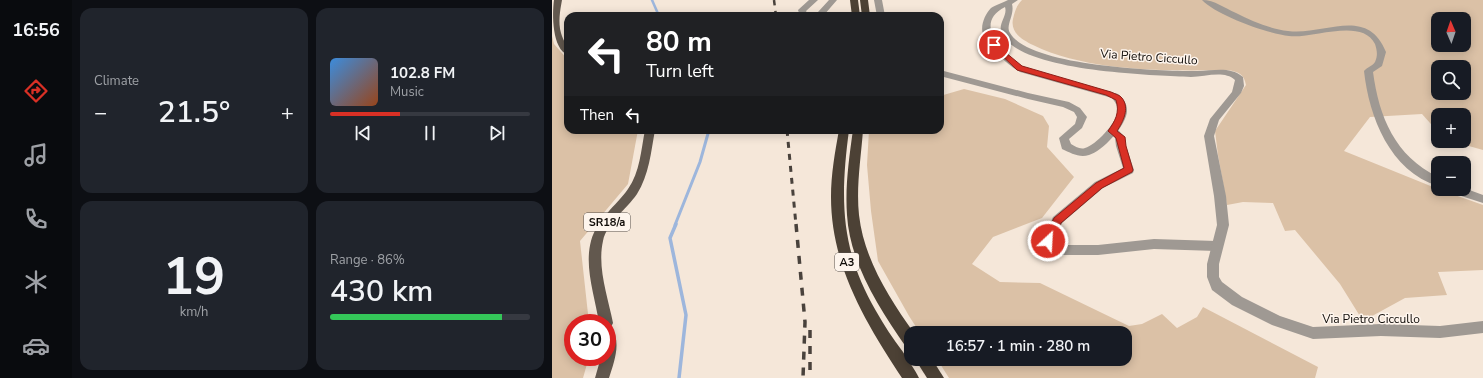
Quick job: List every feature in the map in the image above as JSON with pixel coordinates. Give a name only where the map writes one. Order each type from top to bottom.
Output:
[{"type":"highway","points":[[864,0],[866,12]]},
{"type":"highway","points":[[854,1],[855,12]]},
{"type":"highway","name":"A3","points":[[844,134],[837,196],[842,247],[853,280],[869,314],[911,378]]},
{"type":"highway","name":"A3","points":[[858,134],[853,193],[853,217],[859,243],[864,259],[886,305],[904,332]]},
{"type":"highway","points":[[928,366],[936,378]]},
{"type":"main road","points":[[558,0],[555,16],[558,40],[564,47]]},
{"type":"main road","name":"SR18/a","points":[[604,314],[597,271],[597,240],[605,226],[632,192],[640,178],[645,161],[649,134]]},
{"type":"main road","points":[[602,378],[606,366]]},
{"type":"street","points":[[803,12],[802,10],[814,0]]},
{"type":"street","points":[[824,12],[833,0]]},
{"type":"street","points":[[878,0],[880,12]]},
{"type":"street","points":[[1206,0],[1214,6],[1252,23],[1289,34],[1316,33],[1348,27],[1362,29],[1374,37],[1382,52],[1379,64],[1368,71],[1370,87],[1380,120],[1406,161],[1431,178]]},
{"type":"street","points":[[944,74],[1028,96],[1066,104],[1077,110],[1082,116],[1079,126],[1069,133],[1064,140],[1066,146],[1077,152],[1087,152],[1112,131],[1118,124],[1122,114],[1121,103],[1115,96],[1019,68],[994,45],[987,34],[987,20],[989,15],[994,10],[1011,2]]},
{"type":"street","name":"Via Pietro Ciccullo","points":[[1011,2],[1010,11],[1004,25],[1006,35],[1025,50],[1054,60],[1076,65],[1194,75],[1227,73],[1238,76],[1240,83],[1238,90],[1215,117],[1209,128],[1209,136],[1222,209],[1223,225],[1216,246],[1213,270],[1214,281],[1217,286],[1238,301],[1277,321],[1313,332],[1326,333],[1381,330],[1440,332],[1483,327]]},
{"type":"street","points":[[1112,131],[1120,137],[1129,170],[1099,185],[1057,220],[1048,241],[1059,250],[1098,250],[1154,244],[1216,246]]},
{"type":"street","points":[[1471,195],[1483,199]]},
{"type":"shaded area","points":[[1022,0],[1483,0],[1483,150],[1471,147],[1471,108],[1431,108],[1431,124],[1422,114],[1370,117],[1344,151],[1431,186],[1431,196],[1458,196],[1483,205],[1483,270],[1438,272],[1447,295],[1405,298],[1363,321],[1340,284],[1295,230],[1285,231],[1273,203],[1243,202],[1227,205],[1215,131],[1246,85],[1244,78],[1240,74],[1228,70],[1154,70],[1129,68],[1103,65],[1055,54],[1029,43],[1015,32],[1013,28],[1013,19],[1016,9]]},
{"type":"shaded area","points":[[552,36],[554,44],[564,55],[564,134],[637,134],[628,184],[580,241],[588,314],[564,314],[564,366],[586,366],[583,378],[552,378]]},
{"type":"shaded area","points":[[964,89],[1005,99],[1043,116],[1049,126],[1047,147],[1074,177],[1042,218],[993,237],[972,264],[1000,282],[1040,283],[1129,326],[915,326],[878,261],[871,211],[867,165],[869,134],[944,134],[944,95]]},
{"type":"shaded area","points":[[1203,307],[1318,367],[1315,378],[949,378],[941,366],[1132,366],[1132,326],[1129,326],[1142,324],[1162,314],[1177,328],[1197,317]]},
{"type":"waterway","points":[[652,0],[657,12]]},
{"type":"waterway","points":[[675,225],[700,162],[708,134]]},
{"type":"waterway","points":[[676,224],[670,238],[686,315],[679,378]]},
{"type":"railway","points":[[774,0],[776,12]]},
{"type":"railway","points":[[787,134],[796,225]]},
{"type":"railway","points":[[796,224],[805,322],[803,378]]},
{"type":"railway","points":[[810,330],[810,378]]},
{"type":"route","points":[[994,45],[1002,54],[1019,68],[1115,96],[1121,103],[1121,118],[1112,131],[1120,137],[1129,170],[1099,185],[1057,220],[1048,241]]}]
